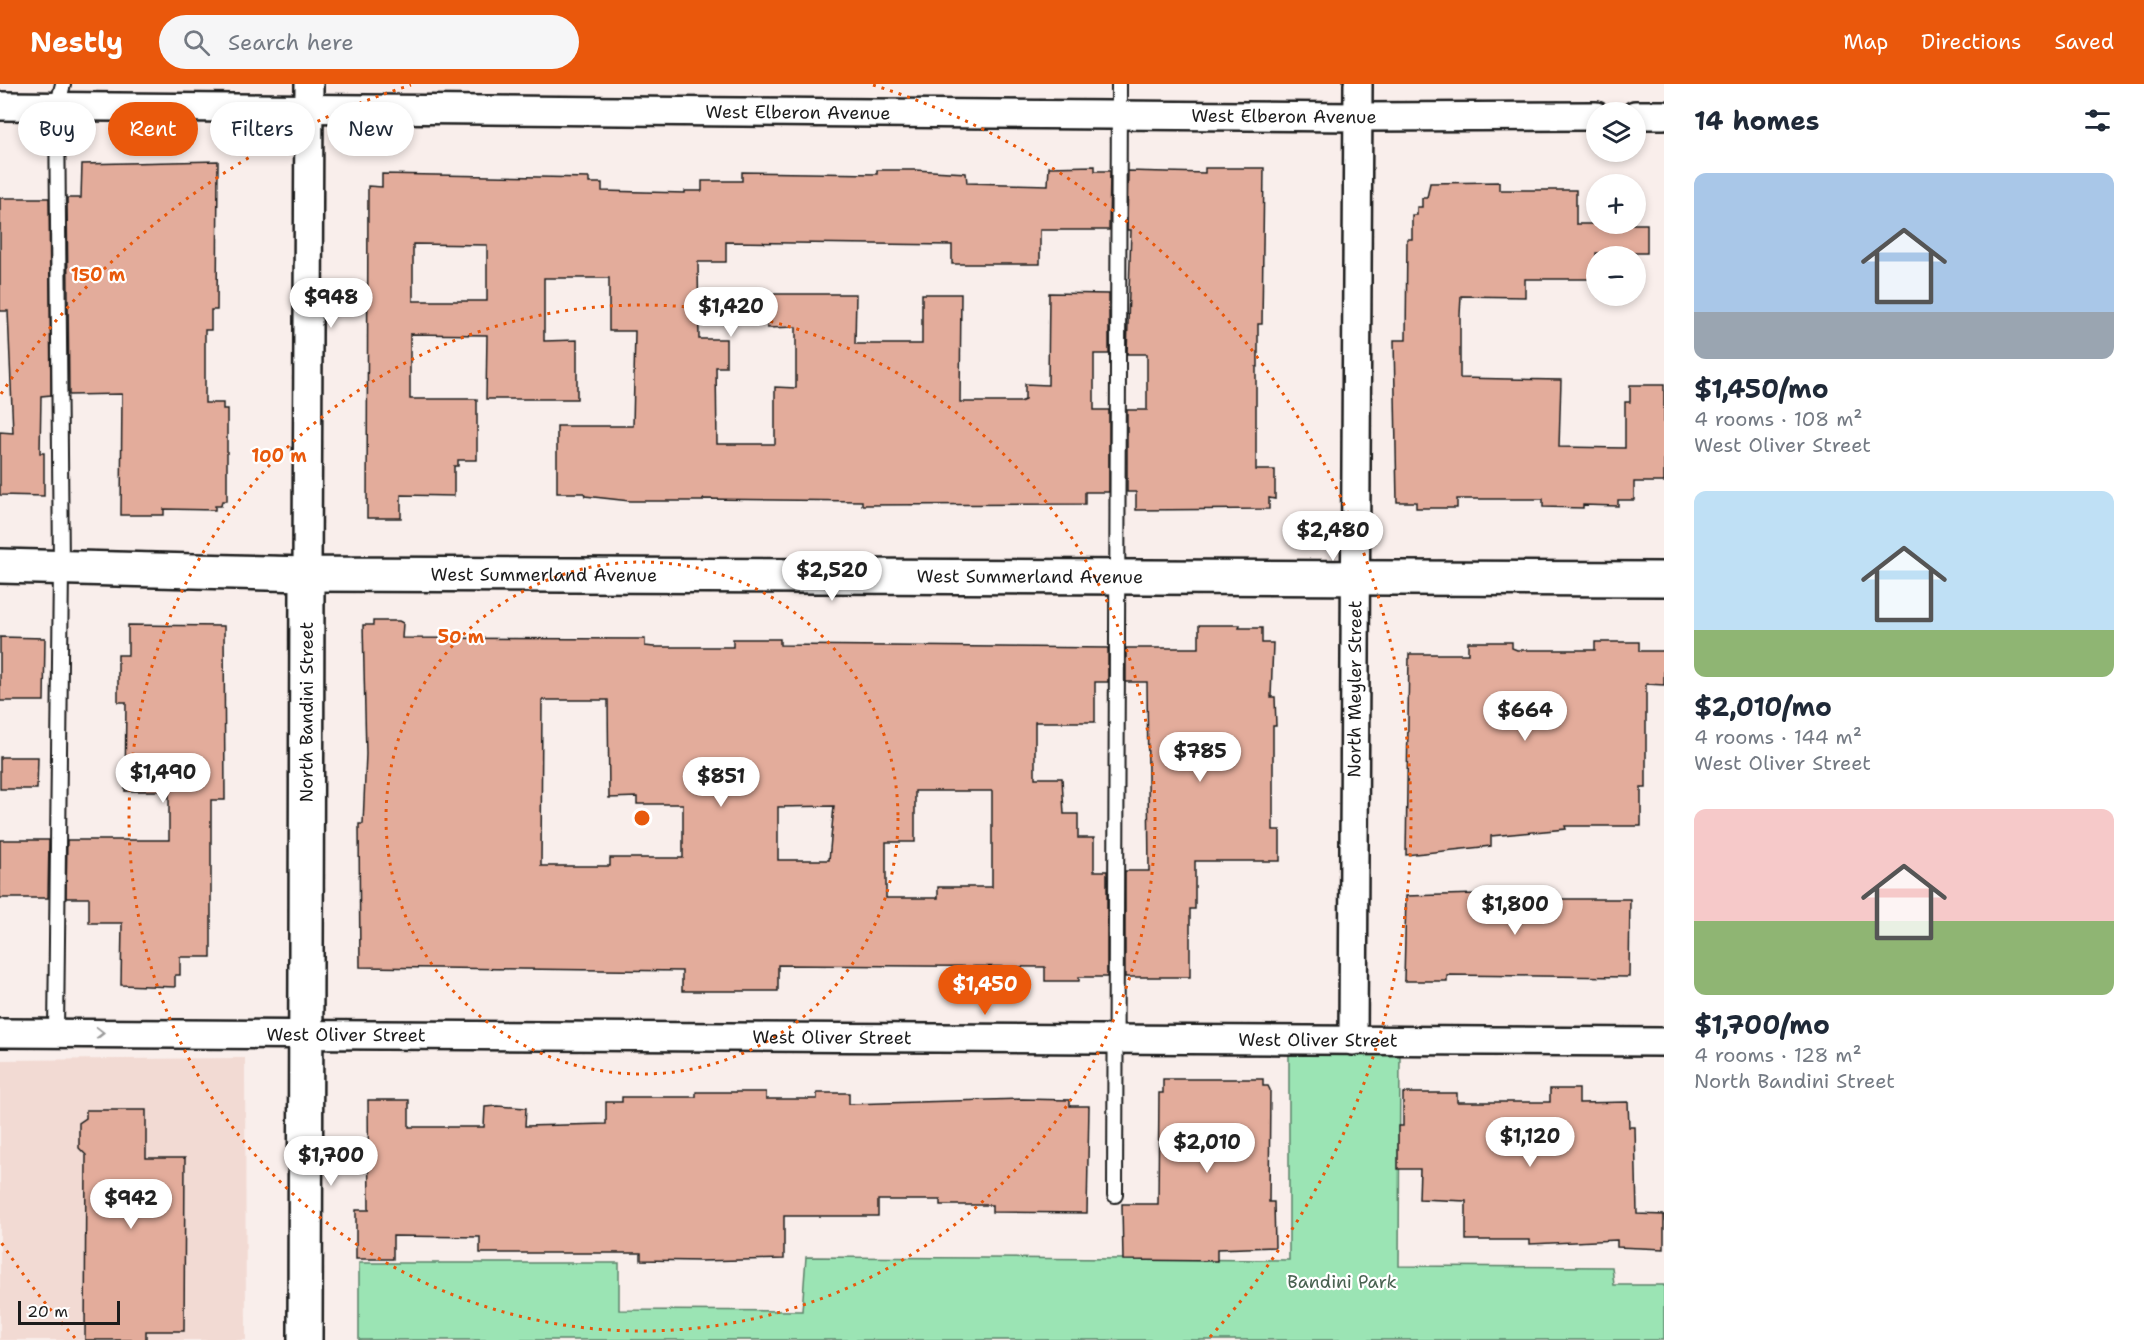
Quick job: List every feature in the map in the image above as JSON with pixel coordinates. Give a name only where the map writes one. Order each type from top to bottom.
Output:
[{"type":"main road","name":"West Summerland Avenue","points":[[0,566],[307,574],[1664,579]]},
{"type":"main road","name":"North Bandini Street","points":[[305,1340],[307,574]]},
{"type":"street","name":"North Meyler Street","points":[[1353,1041],[1358,84]]},
{"type":"street","name":"West Elberon Avenue","points":[[0,106],[60,95],[309,96],[1119,115],[1586,116]]},
{"type":"street","name":"North Bandini Street","points":[[307,574],[309,96]]},
{"type":"street","points":[[1646,115],[1664,115]]},
{"type":"street","name":"West Oliver Street","points":[[0,1033],[1664,1042]]},
{"type":"lane","points":[[1115,1196],[1119,84]]},
{"type":"lane","points":[[56,1033],[61,568],[60,95]]},
{"type":"shaded area","points":[[245,1058],[246,1340],[0,1340],[0,1060]]},
{"type":"green space","name":"Bandini Park","points":[[1289,1045],[1400,1046],[1399,1266],[1612,1267],[1614,1285],[1664,1285],[1664,1340],[359,1340],[359,1263],[619,1263],[619,1310],[802,1311],[806,1257],[1289,1260]]},
{"type":"building","points":[[218,161],[217,310],[211,310],[211,330],[205,330],[205,403],[223,403],[223,409],[227,409],[227,501],[222,501],[221,506],[215,506],[215,510],[164,509],[164,515],[121,515],[122,394],[69,395],[67,198],[81,198],[82,164]]},
{"type":"building","points":[[1095,166],[1095,171],[1110,171],[1109,230],[1040,230],[1040,264],[952,264],[952,245],[726,242],[726,262],[698,262],[699,339],[726,339],[726,367],[716,367],[717,444],[775,444],[775,387],[796,388],[796,327],[767,328],[765,294],[856,294],[855,344],[922,344],[922,294],[961,294],[960,402],[1020,402],[1025,400],[1025,384],[1048,385],[1049,293],[1109,294],[1109,354],[1094,354],[1094,410],[1109,410],[1109,492],[1085,492],[1085,504],[862,505],[862,501],[703,499],[703,501],[630,501],[585,496],[584,493],[557,493],[557,426],[633,426],[635,331],[609,331],[609,278],[544,278],[544,341],[577,340],[577,399],[486,399],[487,335],[410,334],[410,399],[477,399],[477,460],[458,460],[458,466],[454,466],[454,496],[401,495],[401,518],[367,518],[368,186],[382,187],[382,174],[589,178],[589,183],[602,183],[602,191],[685,193],[685,191],[702,191],[702,181],[742,181],[742,172],[877,174],[877,170],[915,170],[966,173],[967,183],[1048,185],[1049,167]],"holes":[[[413,244],[487,245],[487,301],[413,301]]]},
{"type":"building","points":[[1205,168],[1264,168],[1262,324],[1258,324],[1258,367],[1256,367],[1256,470],[1275,470],[1275,499],[1269,498],[1269,509],[1136,510],[1136,492],[1127,492],[1127,410],[1147,410],[1147,354],[1127,354],[1131,230],[1127,230],[1128,171],[1205,173]]},
{"type":"building","points":[[1499,182],[1499,190],[1576,190],[1576,224],[1586,224],[1586,234],[1646,234],[1647,224],[1647,253],[1646,246],[1586,246],[1586,279],[1525,279],[1525,297],[1461,296],[1460,378],[1561,380],[1559,447],[1625,448],[1625,402],[1630,402],[1630,385],[1664,385],[1664,482],[1634,482],[1634,500],[1618,500],[1618,506],[1543,507],[1543,499],[1457,499],[1457,508],[1416,508],[1416,502],[1397,502],[1394,340],[1406,340],[1407,239],[1412,239],[1412,215],[1417,215],[1417,207],[1422,207],[1422,198],[1427,198],[1430,183]]},
{"type":"building","points":[[0,198],[49,198],[51,395],[41,396],[40,453],[44,453],[44,496],[0,495],[0,432],[13,433],[8,311],[0,311]]},
{"type":"building","points":[[373,621],[399,621],[403,623],[402,638],[645,639],[645,646],[654,647],[733,647],[733,639],[780,639],[780,645],[1108,648],[1108,682],[1095,682],[1095,722],[1035,722],[1035,778],[1062,778],[1064,814],[1078,814],[1078,838],[1094,838],[1094,871],[1107,871],[1107,977],[1079,977],[1079,981],[1045,981],[1045,967],[778,965],[778,991],[682,991],[682,971],[360,967],[359,824],[363,824],[366,754],[363,625],[373,625]],"holes":[[[542,700],[608,700],[609,798],[637,797],[637,804],[683,804],[683,858],[610,858],[610,866],[541,866]],[[915,791],[992,791],[992,887],[938,887],[938,898],[886,898],[886,842],[915,842]],[[834,806],[829,860],[778,860],[778,807]]]},
{"type":"building","points":[[128,625],[224,626],[225,800],[211,800],[211,957],[180,957],[180,975],[175,975],[175,987],[121,985],[122,923],[89,923],[89,898],[66,898],[67,840],[169,840],[169,791],[125,791],[126,702],[118,702],[118,655],[128,655]]},
{"type":"building","points":[[1199,625],[1240,625],[1239,628],[1262,628],[1262,643],[1273,643],[1271,697],[1275,697],[1276,726],[1273,726],[1273,830],[1280,830],[1280,861],[1195,861],[1195,909],[1190,909],[1190,977],[1125,977],[1125,871],[1149,871],[1147,682],[1126,682],[1126,648],[1199,648]]},
{"type":"building","points":[[0,637],[45,638],[44,701],[0,701]]},
{"type":"building","points":[[1468,642],[1512,642],[1512,648],[1517,650],[1595,650],[1595,642],[1639,642],[1639,651],[1664,651],[1664,685],[1646,684],[1646,788],[1641,788],[1641,826],[1565,826],[1566,829],[1491,836],[1491,846],[1406,855],[1409,654],[1468,654]]},
{"type":"building","points":[[0,757],[38,757],[37,789],[0,789]]},
{"type":"building","points":[[0,840],[49,840],[48,898],[0,898]]},
{"type":"building","points":[[1554,892],[1554,899],[1630,899],[1629,977],[1447,975],[1447,981],[1404,981],[1406,896]]},
{"type":"building","points":[[1163,1079],[1263,1079],[1263,1086],[1268,1086],[1270,1090],[1269,1202],[1274,1202],[1275,1247],[1217,1249],[1217,1261],[1123,1260],[1122,1204],[1158,1204],[1159,1093],[1163,1093]]},
{"type":"building","points":[[1550,1089],[1579,1089],[1579,1103],[1628,1102],[1629,1127],[1635,1127],[1637,1214],[1664,1215],[1664,1249],[1617,1247],[1617,1240],[1530,1244],[1530,1240],[1466,1240],[1466,1201],[1419,1199],[1420,1169],[1398,1169],[1398,1126],[1403,1126],[1403,1093],[1457,1093],[1457,1102],[1550,1102]]},
{"type":"building","points":[[696,1092],[766,1092],[766,1099],[817,1099],[817,1093],[849,1093],[849,1104],[1022,1099],[1070,1100],[1070,1106],[1089,1106],[1087,1213],[992,1212],[992,1205],[940,1205],[940,1200],[878,1200],[878,1216],[784,1216],[784,1259],[641,1260],[641,1253],[480,1253],[480,1237],[393,1236],[393,1259],[356,1259],[356,1210],[369,1210],[368,1100],[409,1100],[409,1127],[484,1127],[485,1107],[497,1106],[526,1108],[525,1126],[606,1124],[606,1102],[622,1102],[622,1097],[696,1097]]},
{"type":"building","points":[[86,1110],[146,1110],[146,1158],[185,1158],[184,1331],[146,1331],[146,1340],[85,1340],[86,1155],[79,1148],[79,1123],[86,1118]]}]
